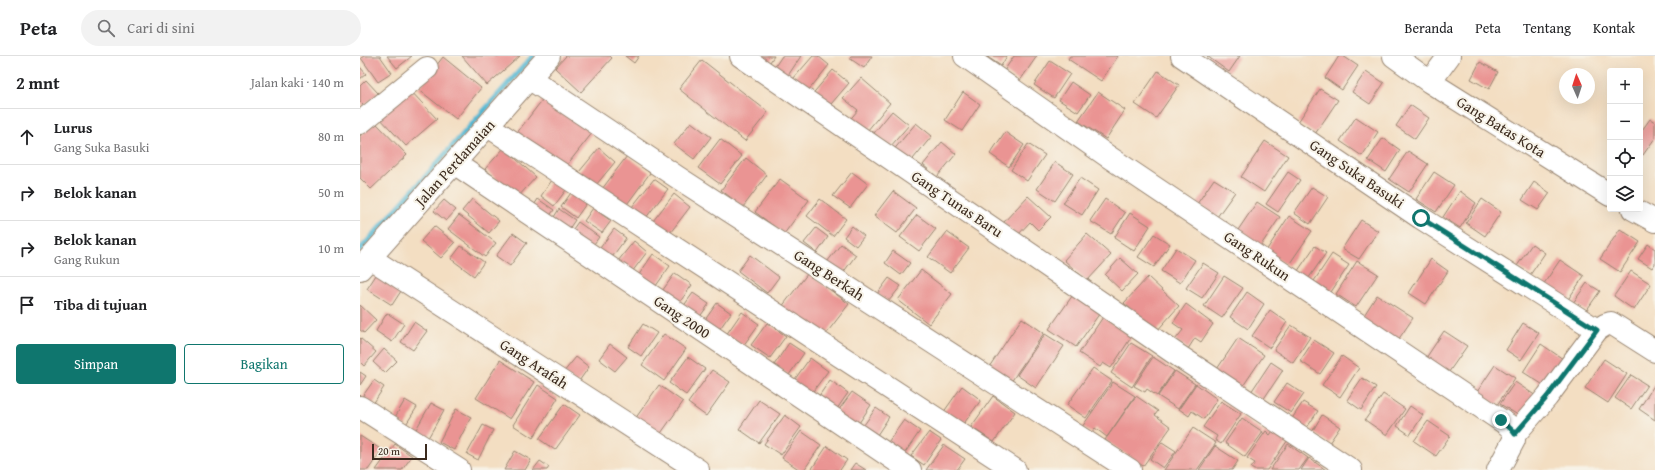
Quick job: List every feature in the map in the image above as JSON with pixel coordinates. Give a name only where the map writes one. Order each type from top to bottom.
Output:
[{"type":"street","name":"Jalan Perdamaian","points":[[365,263],[549,56]]},
{"type":"street","name":"Gang Tunas Baru","points":[[741,56],[1173,352],[1351,470]]},
{"type":"street","name":"Gang Rukun","points":[[965,56],[1106,155],[1501,420],[1515,434]]},
{"type":"street","name":"Gang Suka Basuki","points":[[1182,56],[1421,218],[1597,330]]},
{"type":"street","name":"Gang Batas Kota","points":[[1394,56],[1430,82],[1607,193]]},
{"type":"street","points":[[1430,82],[1450,56]]},
{"type":"street","points":[[360,123],[427,68]]},
{"type":"street","name":"Gang Berkah","points":[[529,78],[677,177],[1130,470]]},
{"type":"street","points":[[488,126],[1015,470]]},
{"type":"street","name":"Gang 2000","points":[[454,163],[910,470]]},
{"type":"street","points":[[1638,212],[1655,221]]},
{"type":"street","name":"Gang Arafah","points":[[365,263],[698,470]]},
{"type":"street","points":[[1498,470],[1514,440],[1515,434],[1547,397],[1597,330],[1610,323],[1655,352]]},
{"type":"street","points":[[360,407],[459,470]]},
{"type":"building","points":[[364,56],[380,56],[392,73],[378,82],[361,58]]},
{"type":"building","points":[[387,56],[412,56],[397,68]]},
{"type":"building","points":[[462,56],[520,56],[487,85]]},
{"type":"building","points":[[566,56],[610,56],[612,58],[581,92],[555,68]]},
{"type":"building","points":[[625,56],[639,56],[634,63]]},
{"type":"building","points":[[748,56],[774,56],[766,68]]},
{"type":"building","points":[[782,56],[801,56],[783,83],[770,74]]},
{"type":"building","points":[[813,56],[818,56],[829,65],[808,91],[793,79]]},
{"type":"building","points":[[851,56],[872,56],[864,68],[849,58]]},
{"type":"building","points":[[986,56],[1007,56],[1001,66]]},
{"type":"building","points":[[1014,56],[1037,56],[1019,82],[1004,71]]},
{"type":"building","points":[[1070,56],[1118,56],[1101,81],[1068,59]]},
{"type":"building","points":[[1207,56],[1240,56],[1229,72]]},
{"type":"building","points":[[1339,56],[1343,56],[1358,66],[1342,90],[1325,78]]},
{"type":"building","points":[[443,57],[481,88],[456,119],[418,89]]},
{"type":"building","points":[[702,60],[768,112],[745,141],[679,89]]},
{"type":"building","points":[[1050,61],[1070,74],[1054,98],[1034,85]]},
{"type":"building","points":[[1480,62],[1498,72],[1489,89],[1471,79]]},
{"type":"building","points":[[360,67],[366,74],[360,79]]},
{"type":"building","points":[[833,70],[849,83],[825,111],[809,98]]},
{"type":"building","points":[[1158,71],[1179,85],[1156,118],[1135,104]]},
{"type":"building","points":[[1366,71],[1384,83],[1370,104],[1352,92]]},
{"type":"building","points":[[861,78],[890,103],[863,136],[847,123],[858,110],[843,98]]},
{"type":"building","points":[[366,80],[378,93],[364,106],[360,102],[360,86]]},
{"type":"building","points":[[1071,82],[1090,95],[1078,112],[1059,100]]},
{"type":"building","points":[[409,89],[437,119],[406,146],[378,116]]},
{"type":"building","points":[[1320,89],[1338,100],[1315,134],[1298,122]]},
{"type":"building","points":[[963,92],[980,104],[962,131],[945,120]]},
{"type":"building","points":[[1098,92],[1125,110],[1106,139],[1078,121]]},
{"type":"building","points":[[546,95],[593,132],[563,170],[516,134]]},
{"type":"building","points":[[1410,105],[1429,118],[1415,139],[1396,126]]},
{"type":"building","points":[[892,111],[909,125],[890,147],[874,133]]},
{"type":"building","points":[[1356,117],[1378,132],[1362,156],[1340,141]]},
{"type":"building","points":[[1650,119],[1655,122],[1655,138],[1643,155],[1643,140],[1643,129]]},
{"type":"building","points":[[375,122],[407,155],[371,189],[360,178],[360,136]]},
{"type":"building","points":[[691,122],[711,137],[694,159],[674,144]]},
{"type":"building","points":[[916,123],[932,136],[908,165],[892,152]]},
{"type":"building","points":[[1005,132],[1024,145],[1009,167],[990,154]]},
{"type":"building","points":[[1383,138],[1400,150],[1386,172],[1368,160]]},
{"type":"building","points":[[720,139],[742,156],[720,184],[698,168]]},
{"type":"building","points":[[1265,141],[1288,156],[1264,192],[1241,177]]},
{"type":"building","points":[[942,142],[956,154],[937,177],[923,165]]},
{"type":"building","points":[[1028,144],[1045,155],[1027,181],[1011,170]]},
{"type":"building","points":[[504,148],[536,177],[517,198],[485,169]]},
{"type":"building","points":[[599,148],[615,162],[596,185],[579,172]]},
{"type":"building","points":[[1408,151],[1428,164],[1409,192],[1389,179]]},
{"type":"building","points":[[627,156],[650,173],[622,211],[599,193]]},
{"type":"building","points":[[746,158],[767,175],[743,207],[721,190]]},
{"type":"building","points":[[1055,162],[1073,174],[1055,201],[1037,189]]},
{"type":"building","points":[[852,172],[868,184],[850,208],[833,196]]},
{"type":"building","points":[[1288,172],[1300,180],[1278,212],[1266,204]]},
{"type":"building","points":[[1434,172],[1454,185],[1436,212],[1416,199]]},
{"type":"building","points":[[1080,178],[1098,190],[1082,215],[1063,203]]},
{"type":"building","points":[[654,179],[668,189],[642,223],[628,212]]},
{"type":"building","points":[[780,179],[809,200],[784,234],[755,212]]},
{"type":"building","points":[[1214,179],[1235,192],[1217,217],[1197,204]]},
{"type":"building","points":[[552,180],[566,190],[554,206],[541,196]]},
{"type":"building","points":[[1534,182],[1550,193],[1538,210],[1522,200]]},
{"type":"building","points":[[1312,187],[1328,197],[1310,224],[1294,213]]},
{"type":"building","points":[[573,190],[588,201],[576,218],[561,207]]},
{"type":"building","points":[[893,191],[916,208],[897,233],[874,216]]},
{"type":"building","points":[[1460,191],[1476,203],[1460,228],[1443,217]]},
{"type":"building","points":[[674,194],[690,207],[670,233],[653,221]]},
{"type":"building","points":[[1028,196],[1051,217],[1038,230],[1030,222],[1017,236],[1003,223]]},
{"type":"building","points":[[472,199],[499,221],[489,233],[462,211]]},
{"type":"building","points":[[538,199],[554,210],[546,221],[531,210]]},
{"type":"building","points":[[820,199],[846,219],[833,236],[807,216]]},
{"type":"building","points":[[1105,199],[1125,213],[1111,234],[1090,221]]},
{"type":"building","points":[[1482,199],[1501,212],[1485,236],[1466,223]]},
{"type":"building","points":[[444,200],[456,210],[446,221],[434,211]]},
{"type":"building","points":[[1257,202],[1280,217],[1259,248],[1236,233]]},
{"type":"building","points":[[593,208],[611,221],[602,233],[584,221]]},
{"type":"building","points":[[559,209],[575,220],[564,236],[549,225]]},
{"type":"building","points":[[1130,213],[1150,226],[1134,251],[1114,238]]},
{"type":"building","points":[[459,215],[496,243],[485,257],[448,229]]},
{"type":"building","points":[[917,215],[936,229],[919,251],[900,237]]},
{"type":"building","points":[[1289,216],[1312,231],[1288,266],[1266,251]]},
{"type":"building","points":[[1361,220],[1378,231],[1359,259],[1342,249]]},
{"type":"building","points":[[578,222],[599,237],[589,251],[568,236]]},
{"type":"building","points":[[434,226],[455,243],[441,258],[421,241]]},
{"type":"building","points":[[852,226],[864,236],[856,246],[844,237]]},
{"type":"building","points":[[816,228],[828,237],[817,253],[804,243]]},
{"type":"building","points":[[614,229],[626,238],[607,264],[595,255]]},
{"type":"building","points":[[1620,229],[1640,242],[1620,272],[1600,259]]},
{"type":"building","points":[[947,232],[969,248],[950,273],[928,257]]},
{"type":"building","points":[[513,233],[527,243],[510,266],[496,256]]},
{"type":"building","points":[[1087,234],[1111,255],[1087,281],[1064,260]]},
{"type":"building","points":[[1154,234],[1170,244],[1154,267],[1138,257]]},
{"type":"building","points":[[634,241],[647,252],[632,272],[618,261]]},
{"type":"building","points":[[841,244],[856,255],[840,277],[824,266]]},
{"type":"building","points":[[1532,244],[1545,253],[1530,275],[1517,266]]},
{"type":"building","points":[[1648,244],[1655,249],[1655,264],[1652,268],[1638,259]]},
{"type":"building","points":[[461,246],[484,262],[474,276],[451,259]]},
{"type":"building","points":[[1315,246],[1326,253],[1306,282],[1295,275]]},
{"type":"building","points":[[1176,248],[1195,260],[1180,283],[1161,271]]},
{"type":"building","points":[[893,251],[910,263],[901,275],[885,263]]},
{"type":"building","points":[[653,254],[670,266],[653,290],[636,279]]},
{"type":"building","points":[[1332,254],[1349,265],[1331,292],[1314,281]]},
{"type":"building","points":[[750,255],[779,277],[767,293],[738,271]]},
{"type":"building","points":[[1120,258],[1138,274],[1122,291],[1105,275]]},
{"type":"building","points":[[1431,259],[1448,271],[1426,304],[1409,293]]},
{"type":"building","points":[[1560,260],[1584,276],[1567,301],[1543,285]]},
{"type":"building","points":[[1357,261],[1378,274],[1356,307],[1336,294]]},
{"type":"building","points":[[1203,263],[1219,273],[1202,298],[1186,288]]},
{"type":"building","points":[[921,270],[952,294],[929,324],[898,300]]},
{"type":"building","points":[[1631,271],[1651,284],[1634,310],[1614,296]]},
{"type":"building","points":[[378,272],[403,288],[392,305],[367,289]]},
{"type":"building","points":[[675,273],[692,285],[677,306],[660,294]]},
{"type":"building","points":[[808,273],[849,304],[822,339],[781,308]]},
{"type":"building","points":[[1224,276],[1243,288],[1222,318],[1204,306]]},
{"type":"building","points":[[1148,277],[1179,306],[1156,332],[1124,303]]},
{"type":"building","points":[[889,278],[901,286],[888,302],[877,294]]},
{"type":"building","points":[[1587,283],[1600,291],[1586,311],[1573,303]]},
{"type":"building","points":[[1075,292],[1102,310],[1076,347],[1049,329]]},
{"type":"building","points":[[1247,292],[1264,304],[1248,329],[1230,317]]},
{"type":"building","points":[[693,293],[709,304],[696,322],[680,311]]},
{"type":"building","points":[[1377,295],[1413,318],[1396,343],[1361,320]]},
{"type":"building","points":[[717,303],[731,313],[716,334],[702,324]]},
{"type":"building","points":[[1186,304],[1213,324],[1201,342],[1195,338],[1188,349],[1175,340],[1183,330],[1173,323]]},
{"type":"building","points":[[360,305],[376,320],[364,333],[360,330]]},
{"type":"building","points":[[1270,310],[1287,322],[1270,348],[1252,336]]},
{"type":"building","points":[[742,312],[759,324],[743,346],[726,335]]},
{"type":"building","points":[[387,313],[404,324],[392,342],[376,331]]},
{"type":"building","points":[[1103,317],[1132,336],[1111,368],[1103,363],[1100,367],[1079,353]]},
{"type":"building","points":[[1022,318],[1044,333],[1011,382],[989,367]]},
{"type":"building","points":[[414,322],[427,331],[413,350],[401,342]]},
{"type":"building","points":[[767,323],[786,336],[770,358],[751,345]]},
{"type":"building","points":[[1523,323],[1539,333],[1521,360],[1506,350]]},
{"type":"building","points":[[643,324],[657,333],[641,356],[628,347]]},
{"type":"building","points":[[1291,325],[1310,337],[1293,363],[1274,350]]},
{"type":"building","points":[[1444,331],[1467,346],[1444,379],[1422,364]]},
{"type":"building","points":[[664,334],[686,349],[664,381],[642,365]]},
{"type":"building","points":[[1045,334],[1064,346],[1036,388],[1017,375]]},
{"type":"building","points":[[360,338],[376,352],[364,366],[360,362]]},
{"type":"building","points":[[1238,338],[1264,355],[1239,392],[1213,375]]},
{"type":"building","points":[[1314,340],[1334,353],[1320,374],[1300,361]]},
{"type":"building","points":[[789,343],[804,353],[789,375],[774,365]]},
{"type":"building","points":[[1131,343],[1152,356],[1132,387],[1111,373]]},
{"type":"building","points":[[610,344],[627,357],[615,371],[599,359]]},
{"type":"building","points":[[1541,344],[1563,359],[1545,386],[1523,372]]},
{"type":"building","points":[[384,349],[397,361],[385,373],[373,362]]},
{"type":"building","points":[[1342,356],[1359,368],[1340,397],[1322,385]]},
{"type":"building","points":[[576,357],[589,367],[577,384],[563,373]]},
{"type":"building","points":[[688,357],[705,369],[686,395],[669,383]]},
{"type":"building","points":[[1153,357],[1174,371],[1157,396],[1147,389],[1145,392],[1134,386]]},
{"type":"building","points":[[810,358],[828,371],[808,398],[790,386]]},
{"type":"building","points":[[1604,359],[1627,374],[1608,403],[1585,388]]},
{"type":"building","points":[[500,360],[534,382],[510,419],[476,398]]},
{"type":"building","points":[[1271,362],[1283,370],[1263,400],[1251,392]]},
{"type":"building","points":[[1495,365],[1515,378],[1497,405],[1477,392]]},
{"type":"building","points":[[1093,368],[1112,381],[1086,418],[1067,405]]},
{"type":"building","points":[[712,370],[730,382],[706,416],[688,403]]},
{"type":"building","points":[[1175,371],[1195,384],[1178,409],[1158,396]]},
{"type":"building","points":[[360,372],[366,376],[360,385]]},
{"type":"building","points":[[1631,375],[1647,385],[1631,409],[1615,398]]},
{"type":"building","points":[[1362,378],[1376,387],[1361,410],[1347,400]]},
{"type":"building","points":[[374,380],[384,387],[373,404],[362,397]]},
{"type":"building","points":[[830,380],[848,393],[832,416],[814,403]]},
{"type":"building","points":[[1113,382],[1135,396],[1107,437],[1095,428],[1091,433],[1082,427]]},
{"type":"building","points":[[1515,382],[1536,396],[1521,417],[1500,404]]},
{"type":"building","points":[[1287,383],[1304,394],[1291,413],[1274,402]]},
{"type":"building","points":[[1196,384],[1217,399],[1204,419],[1192,411],[1189,416],[1179,409]]},
{"type":"building","points":[[1655,384],[1655,420],[1639,409]]},
{"type":"building","points":[[538,385],[558,398],[533,438],[513,425]]},
{"type":"building","points":[[659,385],[683,402],[659,436],[635,419]]},
{"type":"building","points":[[962,386],[981,400],[962,426],[943,413]]},
{"type":"building","points":[[852,392],[871,405],[855,429],[835,415]]},
{"type":"building","points":[[1383,394],[1405,409],[1387,435],[1365,420]]},
{"type":"building","points":[[993,396],[1015,412],[994,442],[971,427]]},
{"type":"building","points":[[1136,396],[1158,411],[1155,415],[1171,427],[1143,466],[1105,440]]},
{"type":"building","points":[[405,400],[417,407],[405,426],[394,419]]},
{"type":"building","points":[[759,400],[780,414],[759,443],[739,429]]},
{"type":"building","points":[[1221,401],[1241,414],[1221,444],[1215,440],[1217,436],[1203,427]]},
{"type":"building","points":[[1303,402],[1318,411],[1304,432],[1289,423]]},
{"type":"building","points":[[431,403],[444,410],[428,438],[415,431]]},
{"type":"building","points":[[564,404],[580,415],[555,450],[539,439]]},
{"type":"building","points":[[1410,406],[1423,415],[1410,435],[1397,426]]},
{"type":"building","points":[[876,408],[889,417],[873,441],[859,432]]},
{"type":"building","points":[[456,409],[471,417],[454,450],[439,442]]},
{"type":"building","points":[[785,415],[801,427],[781,455],[764,444]]},
{"type":"building","points":[[1322,415],[1340,427],[1329,443],[1312,432]]},
{"type":"building","points":[[1242,418],[1263,432],[1245,457],[1225,443]]},
{"type":"building","points":[[904,420],[920,431],[902,457],[886,445]]},
{"type":"building","points":[[1428,421],[1450,436],[1436,456],[1414,441]]},
{"type":"building","points":[[483,425],[493,430],[478,460],[467,454]]},
{"type":"building","points":[[1276,427],[1290,437],[1267,470],[1254,470],[1251,468],[1255,463],[1247,458],[1266,431],[1270,435]]},
{"type":"building","points":[[1193,428],[1216,443],[1197,470],[1164,470]]},
{"type":"building","points":[[801,431],[821,445],[804,470],[800,470],[782,458]]},
{"type":"building","points":[[929,432],[941,440],[924,465],[911,456]]},
{"type":"building","points":[[360,436],[382,450],[368,470],[360,470]]},
{"type":"building","points":[[1162,442],[1176,451],[1163,468],[1150,459]]},
{"type":"building","points":[[395,444],[412,456],[402,470],[376,470]]},
{"type":"building","points":[[1288,444],[1308,458],[1299,470],[1270,470]]},
{"type":"building","points":[[944,445],[965,459],[957,470],[926,470]]},
{"type":"building","points":[[827,446],[847,460],[840,470],[811,470]]},
{"type":"building","points":[[1215,446],[1238,461],[1232,470],[1199,470]]},
{"type":"building","points":[[515,451],[531,460],[525,470],[504,470]]},
{"type":"building","points":[[1309,458],[1326,470],[1301,470]]},
{"type":"building","points":[[540,461],[549,467],[547,470],[533,470]]},
{"type":"building","points":[[855,463],[866,470],[850,470]]},
{"type":"waterway","points":[[360,250],[533,56]]},
{"type":"route","points":[[1421,218],[1597,330],[1547,397],[1515,434],[1508,425],[1501,420]]}]
